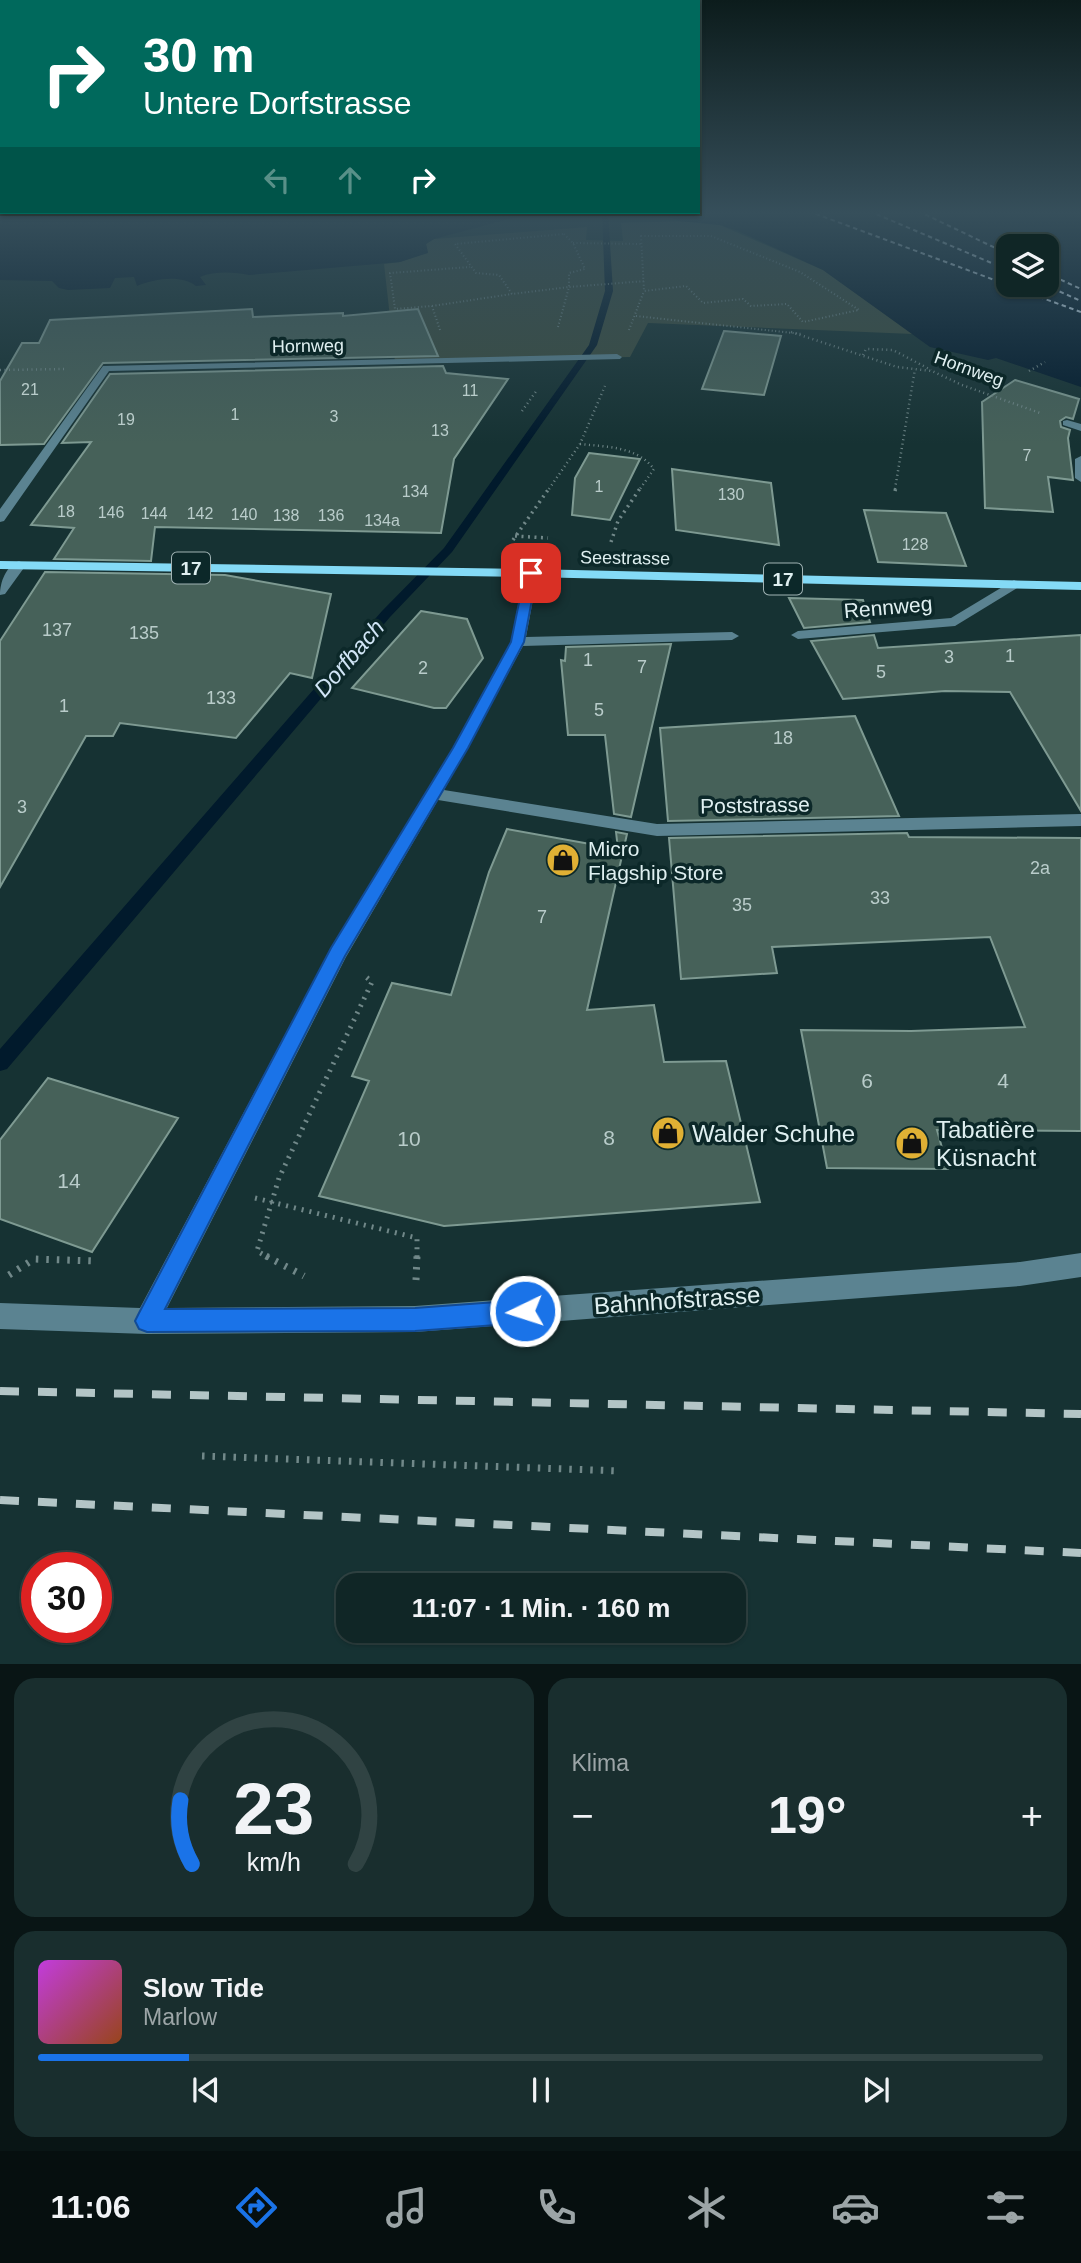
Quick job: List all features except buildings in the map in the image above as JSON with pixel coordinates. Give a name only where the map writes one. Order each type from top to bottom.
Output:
[{"type":"main road","name":"Seestrasse","points":[[0,565],[486,572],[1081,586]]},
{"type":"street","name":"Hornweg","points":[[106,368],[617,357]]},
{"type":"street","points":[[0,518],[106,368]]},
{"type":"street","points":[[1067,423],[1081,428]]},
{"type":"street","points":[[1081,459],[1081,478]]},
{"type":"street","points":[[0,591],[19,565]]},
{"type":"street","points":[[147,1321],[338,953],[433,794],[518,642],[531,573]]},
{"type":"street","name":"Rennweg","points":[[798,635],[955,622],[1014,584]]},
{"type":"street","points":[[518,642],[732,636]]},
{"type":"street","name":"Poststrasse","points":[[433,794],[657,830],[1081,820]]},
{"type":"street","name":"Bahnhofstrasse","points":[[0,1315],[147,1321],[415,1319],[1020,1274],[1081,1265]]},
{"type":"path","points":[[393,289],[396,309],[556,289]]},
{"type":"path","points":[[508,289],[512,294]]},
{"type":"path","points":[[554,333],[568,289]]},
{"type":"path","points":[[644,291],[664,289]]},
{"type":"path","points":[[689,289],[703,303],[743,299],[751,306],[787,304],[803,322],[859,310],[826,289]]},
{"type":"path","name":"Hornweg","points":[[644,291],[636,316],[799,333],[897,367],[932,371],[961,385],[1067,423]]},
{"type":"path","points":[[432,306],[442,337]]},
{"type":"path","points":[[863,355],[866,349],[879,347],[900,350],[932,371]]},
{"type":"path","points":[[514,536],[580,444],[617,357]]},
{"type":"path","points":[[1029,371],[1045,362]]},
{"type":"path","points":[[0,370],[106,368]]},
{"type":"path","points":[[895,491],[915,369]]},
{"type":"path","points":[[580,444],[630,452],[649,460],[654,469],[618,521],[611,543],[613,550]]},
{"type":"path","points":[[300,1276],[257,1251],[279,1178],[372,982],[338,953]]},
{"type":"path","points":[[254,1198],[417,1238],[415,1319]]},
{"type":"path","points":[[0,1281],[34,1259],[95,1261]]},
{"type":"path","points":[[202,1456],[621,1471]]},
{"type":"green space","points":[[387,289],[849,289],[913,334],[648,323],[630,357],[395,362]]},
{"type":"water","points":[[849,289],[996,289],[996,297],[1059,297],[1059,289],[1081,289],[1081,387],[996,358],[988,360],[930,347]]},
{"type":"waterway","name":"Dorfbach","points":[[0,1063],[386,614],[448,550],[593,345],[609,289]]},
{"type":"ferry route","points":[[1059,291],[1081,301]]},
{"type":"ferry route","points":[[1039,297],[1081,312]]},
{"type":"railway","points":[[0,1391],[1081,1414]]},
{"type":"railway","points":[[0,1500],[1081,1553]]},
{"type":"place","name":"Micro Flagship Store","points":[[563,860]]},
{"type":"place","name":"Walder Schuhe","points":[[668,1133]]},
{"type":"place","name":"Tabatière Küsnacht","points":[[912,1143]]},
{"type":"route","points":[[525,1311],[415,1319],[147,1321],[338,953],[461,748],[518,642],[531,573]]}]
